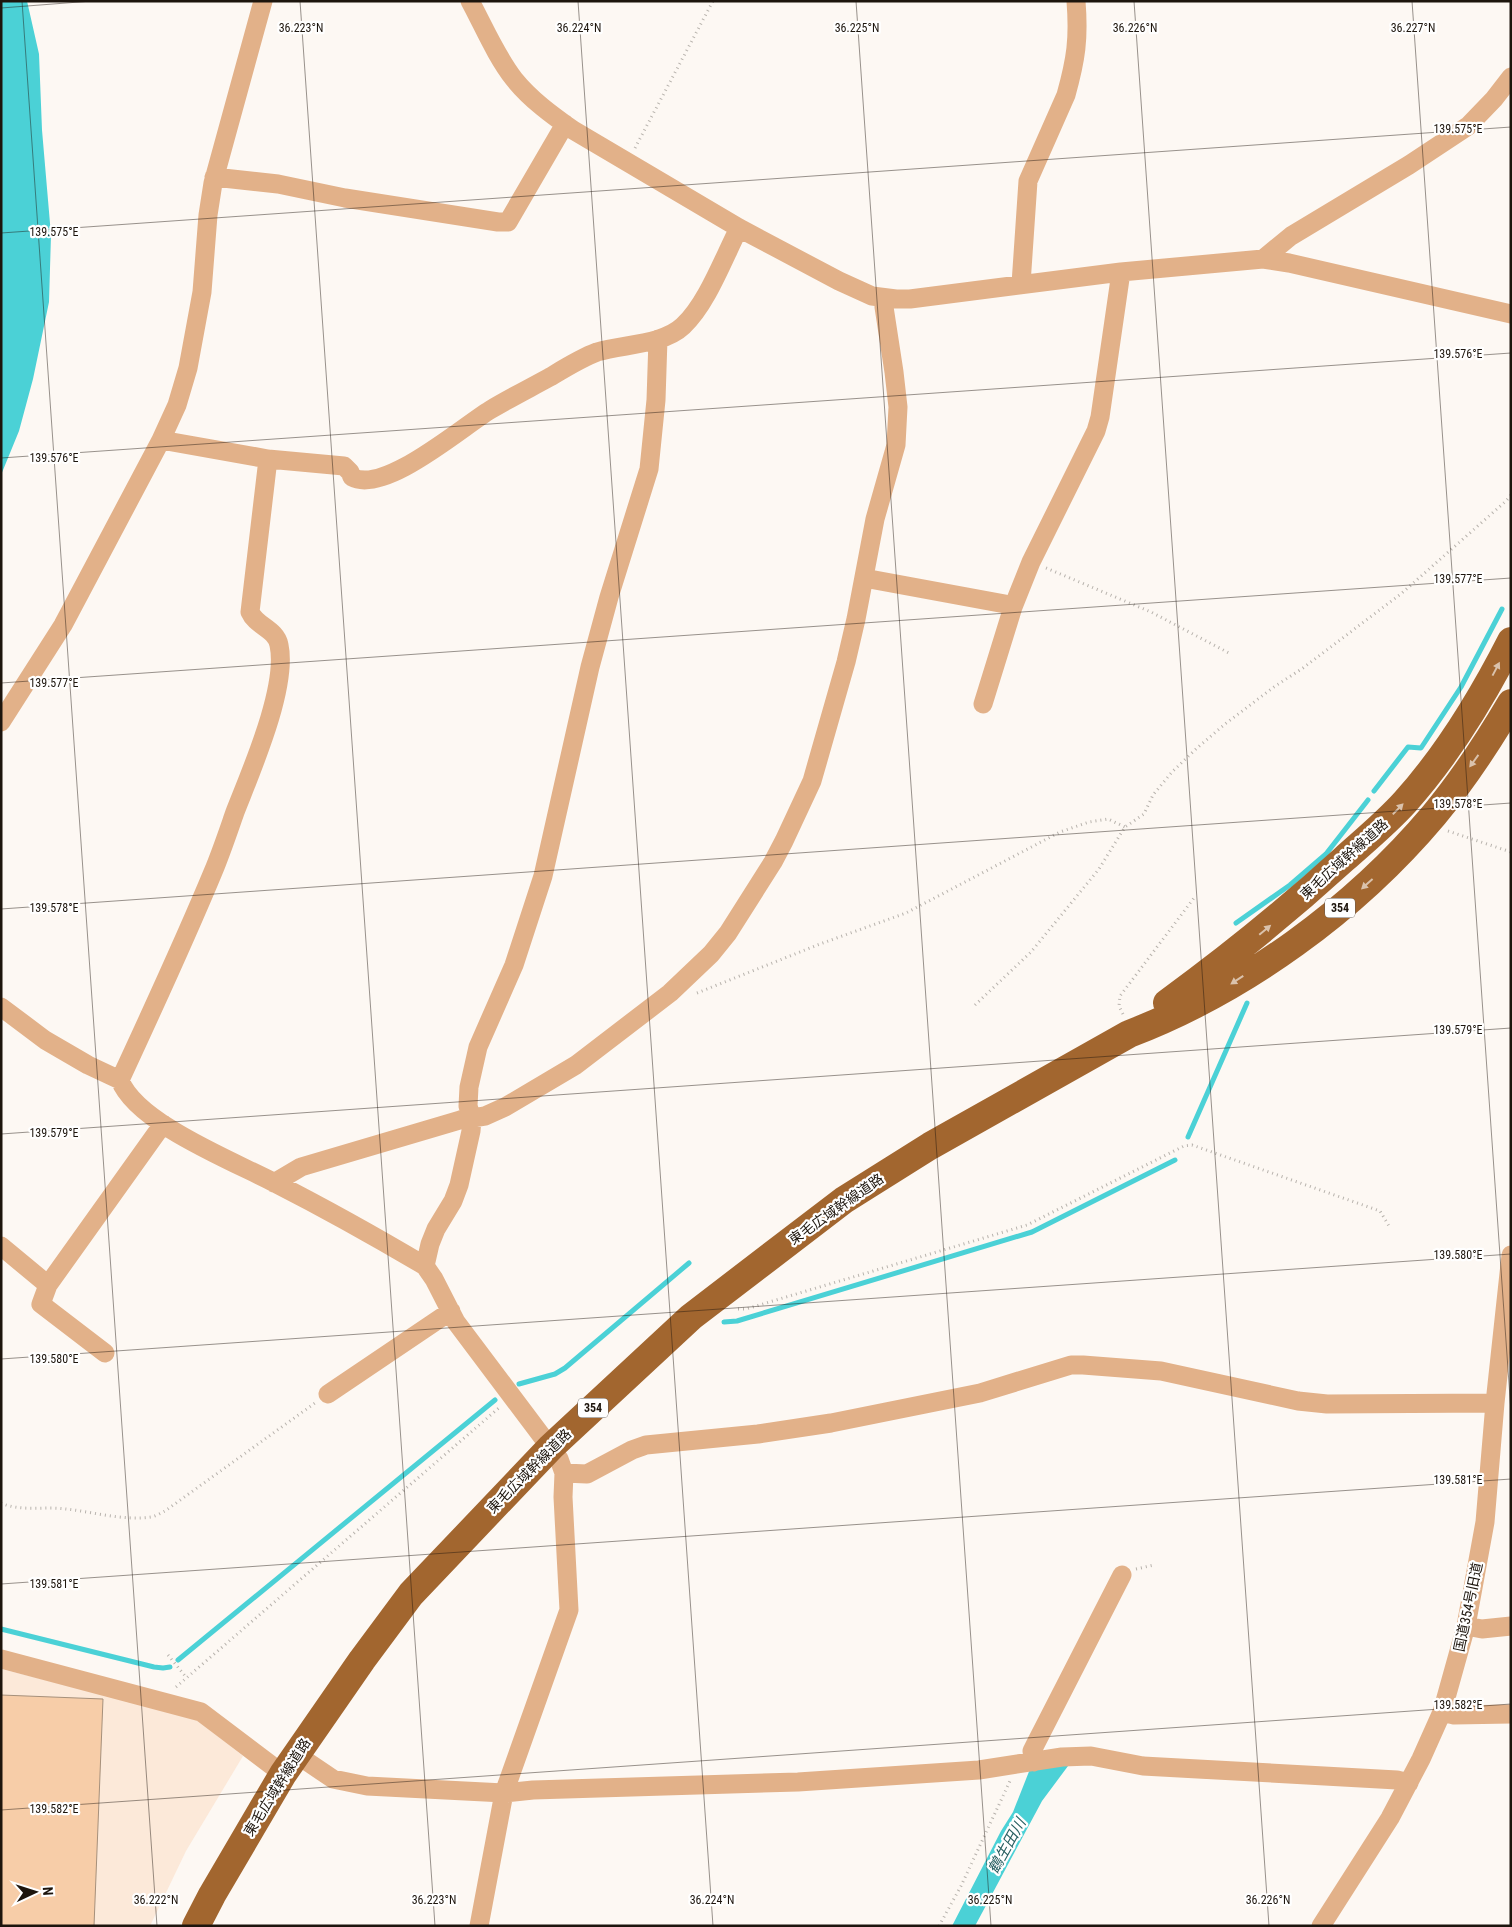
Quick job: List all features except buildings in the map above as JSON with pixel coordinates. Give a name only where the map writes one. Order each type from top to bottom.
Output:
[{"type":"highway","name":"東毛広域幹線道路","points":[[1129,1034],[1150,1016],[1262,932],[1395,813],[1464,724],[1511,640]]},
{"type":"highway","name":"東毛広域幹線道路","points":[[196,1926],[212,1895],[289,1764],[411,1594],[551,1447],[691,1316],[852,1195],[930,1146],[1129,1034],[1162,1022],[1218,993],[1289,947],[1343,906],[1379,874],[1425,825],[1454,789],[1508,712]]},
{"type":"street","points":[[1,722],[62,625],[161,440],[177,406],[192,350],[202,292],[208,215],[214,177],[263,1]]},
{"type":"street","points":[[470,1],[506,68],[515,80],[548,112],[627,162],[739,228],[864,293],[884,298],[910,299],[1121,272],[1263,259],[1289,263],[1511,314]]},
{"type":"street","points":[[1021,284],[1028,181],[1066,95],[1070,81],[1076,55],[1078,26],[1076,1]]},
{"type":"street","points":[[1263,259],[1291,236],[1409,165],[1468,126],[1494,99],[1511,77]]},
{"type":"street","points":[[214,177],[278,184],[345,198],[508,222],[565,124]]},
{"type":"street","points":[[161,440],[268,459],[344,466],[352,477],[359,481],[382,477],[397,471],[429,452],[489,410],[568,366],[596,353],[658,339],[675,333],[684,326],[705,296],[739,228]]},
{"type":"street","points":[[983,704],[1014,607],[1031,562],[1096,431],[1103,399],[1121,272]]},
{"type":"street","points":[[274,1183],[302,1167],[460,1120],[485,1116],[505,1107],[576,1065],[670,993],[711,954],[728,933],[773,862],[794,822],[812,781],[841,681],[856,619],[875,519],[890,467],[898,428],[894,372],[884,298]]},
{"type":"street","points":[[425,1266],[436,1228],[459,1185],[469,1142],[472,1119],[468,1106],[468,1088],[478,1047],[514,965],[543,876],[604,615],[625,541],[649,469],[656,400],[658,339]]},
{"type":"street","points":[[120,1080],[177,957],[214,870],[255,763],[277,688],[280,664],[279,644],[274,635],[257,623],[250,612],[268,459]]},
{"type":"street","points":[[864,578],[1014,607]]},
{"type":"street","points":[[1481,696],[1508,712]]},
{"type":"street","points":[[1,1007],[46,1040],[120,1080],[124,1090],[132,1099],[163,1124],[425,1266],[434,1279],[456,1322],[559,1459],[564,1473],[563,1496],[569,1610],[504,1793],[479,1926]]},
{"type":"street","points":[[105,1352],[40,1304],[48,1285],[163,1124]]},
{"type":"street","points":[[1,1246],[48,1285]]},
{"type":"street","name":"国道354号旧道","points":[[1324,1925],[1390,1818],[1421,1760],[1442,1712],[1466,1626],[1485,1522],[1495,1403],[1511,1255]]},
{"type":"street","points":[[328,1394],[451,1311]]},
{"type":"street","points":[[564,1473],[587,1474],[632,1450],[646,1445],[758,1434],[831,1423],[980,1393],[1071,1366],[1084,1365],[1161,1371],[1298,1401],[1327,1404],[1495,1403]]},
{"type":"street","points":[[1025,1763],[1122,1575]]},
{"type":"street","points":[[1466,1626],[1482,1629],[1511,1626]]},
{"type":"street","points":[[1,1659],[201,1712],[289,1764],[344,1783],[367,1786],[504,1793],[533,1790],[798,1782],[979,1770],[1062,1757],[1091,1756],[1143,1766],[1397,1780],[1409,1783]]},
{"type":"street","points":[[1442,1712],[1454,1715],[1511,1714]]},
{"type":"path","points":[[627,162],[713,1]]},
{"type":"path","points":[[975,1005],[1031,952],[1098,869],[1125,827],[1144,814],[1153,795],[1172,772],[1225,724],[1402,593],[1511,495]]},
{"type":"path","points":[[1031,562],[1151,612],[1229,653]]},
{"type":"path","points":[[670,993],[685,997],[749,974],[820,944],[906,913],[1060,832],[1089,822],[1108,819],[1125,827]]},
{"type":"path","points":[[1425,825],[1511,852]]},
{"type":"path","points":[[1129,1034],[1119,1006],[1120,996],[1194,898]]},
{"type":"path","points":[[711,1301],[725,1308],[746,1309],[1027,1225],[1184,1146],[1192,1144],[1380,1211],[1389,1226]]},
{"type":"path","points":[[1,1503],[12,1508],[43,1507],[119,1516],[153,1517],[165,1511],[328,1394]]},
{"type":"path","points":[[167,1703],[174,1690],[186,1677],[513,1396]]},
{"type":"path","points":[[168,1655],[186,1677]]},
{"type":"path","points":[[939,1926],[961,1886],[1015,1770],[1025,1763]]},
{"type":"shaded area","points":[[1,1669],[193,1717],[243,1756],[186,1851],[150,1926],[1,1926]]},
{"type":"water","points":[[1,1],[27,1],[39,54],[42,130],[51,235],[49,302],[33,379],[19,431],[1,475]]},
{"type":"water","name":"鶴生田川","points":[[1071,1762],[1042,1801],[975,1926],[952,1926],[1001,1831],[1013,1812],[1030,1769]]},
{"type":"waterway","points":[[1374,791],[1408,747],[1421,748],[1461,687],[1502,609]]},
{"type":"waterway","points":[[1236,923],[1290,885],[1326,854],[1368,800]]},
{"type":"waterway","points":[[1188,1137],[1247,1003]]},
{"type":"waterway","points":[[724,1322],[737,1321],[1032,1232],[1175,1160]]},
{"type":"waterway","points":[[519,1384],[555,1374],[565,1368],[689,1263]]},
{"type":"waterway","points":[[178,1660],[495,1400]]},
{"type":"waterway","points":[[1,1629],[154,1667],[170,1667]]}]
